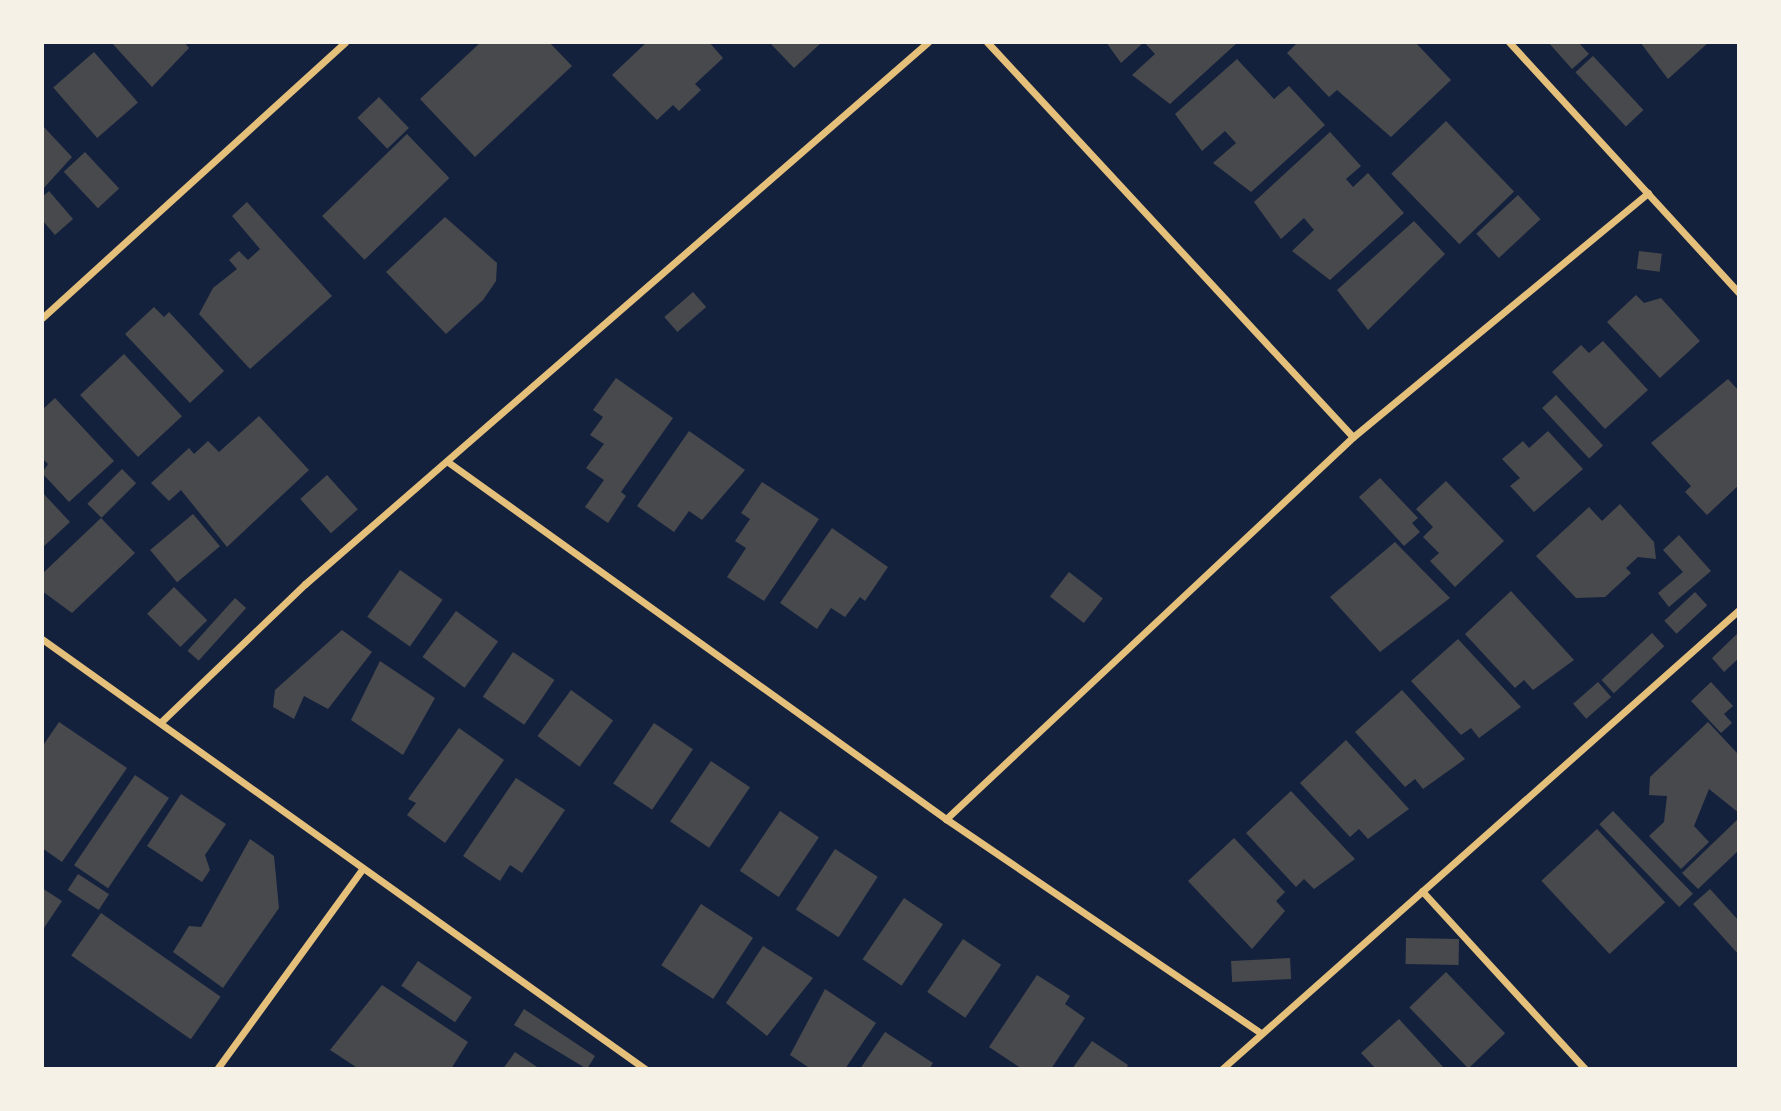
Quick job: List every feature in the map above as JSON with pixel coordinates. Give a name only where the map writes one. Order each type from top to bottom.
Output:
[{"type":"street","points":[[42,318],[345,42]]},
{"type":"street","points":[[163,721],[306,584],[928,42]]},
{"type":"street","points":[[987,42],[1353,437]]},
{"type":"street","points":[[1509,42],[1739,293]]},
{"type":"street","points":[[946,819],[1353,437],[1648,192]]},
{"type":"street","points":[[448,462],[946,819],[1261,1032]]},
{"type":"street","points":[[1222,1069],[1739,610]]},
{"type":"street","points":[[42,639],[163,721],[361,871],[645,1069]]},
{"type":"street","points":[[217,1069],[361,871]]},
{"type":"street","points":[[1422,891],[1586,1069]]},
{"type":"building","points":[[111,42],[184,42],[189,48],[152,87]]},
{"type":"building","points":[[481,42],[549,42],[572,66],[475,157],[420,99]]},
{"type":"building","points":[[647,42],[709,42],[723,58],[695,84],[701,90],[679,111],[673,105],[657,120],[612,75]]},
{"type":"building","points":[[769,42],[822,42],[794,68]]},
{"type":"building","points":[[1106,42],[1144,42],[1121,63]]},
{"type":"building","points":[[1144,42],[1238,42],[1170,104],[1132,75],[1155,54]]},
{"type":"building","points":[[1298,42],[1415,42],[1451,80],[1391,137],[1337,90],[1329,97],[1287,53]]},
{"type":"building","points":[[1548,42],[1578,42],[1589,54],[1572,69]]},
{"type":"building","points":[[1640,42],[1709,42],[1668,79]]},
{"type":"building","points":[[94,52],[138,103],[97,138],[53,87]]},
{"type":"building","points":[[1593,56],[1643,110],[1626,126],[1575,72]]},
{"type":"building","points":[[1237,59],[1274,99],[1289,86],[1325,125],[1251,192],[1213,163],[1236,143],[1225,131],[1202,151],[1175,114]]},
{"type":"building","points":[[379,97],[409,128],[387,149],[357,118]]},
{"type":"building","points":[[1446,121],[1514,191],[1459,244],[1391,174]]},
{"type":"building","points":[[42,125],[72,157],[42,190]]},
{"type":"building","points":[[1330,132],[1361,166],[1346,179],[1353,187],[1368,173],[1404,213],[1330,280],[1292,251],[1314,230],[1304,218],[1281,239],[1254,202]]},
{"type":"building","points":[[407,134],[449,178],[364,260],[322,216]]},
{"type":"building","points":[[85,152],[119,189],[98,208],[64,172]]},
{"type":"building","points":[[49,191],[73,219],[55,235],[42,220],[42,197]]},
{"type":"building","points":[[1518,195],[1541,219],[1499,258],[1476,234]]},
{"type":"building","points":[[247,202],[332,296],[250,369],[199,314],[213,288],[237,269],[229,260],[239,251],[248,260],[260,249],[232,216]]},
{"type":"building","points":[[445,217],[497,263],[496,281],[483,300],[446,334],[386,272]]},
{"type":"building","points":[[1414,221],[1445,254],[1368,330],[1337,290]]},
{"type":"building","points":[[1639,251],[1662,254],[1660,272],[1637,269]]},
{"type":"building","points":[[693,292],[706,307],[677,332],[664,317]]},
{"type":"building","points":[[1636,295],[1644,303],[1661,298],[1700,341],[1660,378],[1607,322]]},
{"type":"building","points":[[154,307],[164,317],[169,312],[224,371],[190,403],[125,334]]},
{"type":"building","points":[[1603,341],[1648,390],[1605,429],[1552,372],[1581,345],[1589,353]]},
{"type":"building","points":[[124,354],[182,416],[138,457],[80,395]]},
{"type":"building","points":[[616,378],[673,418],[621,492],[626,496],[608,523],[585,507],[604,480],[586,468],[604,444],[590,435],[603,417],[593,410]]},
{"type":"building","points":[[1728,379],[1739,391],[1739,485],[1707,515],[1685,492],[1691,486],[1651,443]]},
{"type":"building","points":[[1556,395],[1603,445],[1589,458],[1542,408]]},
{"type":"building","points":[[55,398],[114,461],[69,502],[42,473],[48,464],[42,458],[42,410]]},
{"type":"building","points":[[259,416],[309,470],[227,547],[181,490],[169,501],[151,483],[189,448],[194,454],[208,441],[219,452]]},
{"type":"building","points":[[689,431],[745,470],[702,520],[689,511],[674,532],[637,506]]},
{"type":"building","points":[[1548,431],[1583,469],[1534,512],[1510,486],[1520,478],[1502,459],[1523,441],[1529,448]]},
{"type":"building","points":[[122,469],[136,483],[101,518],[87,504]]},
{"type":"building","points":[[327,475],[358,509],[331,533],[300,499]]},
{"type":"building","points":[[1380,478],[1418,518],[1412,523],[1420,532],[1404,546],[1359,497]]},
{"type":"building","points":[[1446,481],[1504,541],[1455,587],[1430,561],[1439,553],[1423,537],[1433,527],[1416,509]]},
{"type":"building","points":[[762,482],[819,519],[764,601],[727,577],[746,548],[735,541],[750,519],[741,513]]},
{"type":"building","points":[[42,492],[70,522],[42,548]]},
{"type":"building","points":[[1620,504],[1654,542],[1656,559],[1638,557],[1626,568],[1631,573],[1605,597],[1576,598],[1536,556],[1589,507],[1602,521]]},
{"type":"building","points":[[193,514],[220,546],[177,582],[150,550]]},
{"type":"building","points":[[101,518],[135,553],[72,613],[42,591],[42,574]]},
{"type":"building","points":[[832,528],[888,567],[865,601],[860,597],[845,617],[831,608],[817,629],[780,603]]},
{"type":"building","points":[[1679,535],[1711,571],[1669,607],[1658,593],[1683,572],[1663,550]]},
{"type":"building","points":[[1395,542],[1450,598],[1380,652],[1330,597]]},
{"type":"building","points":[[400,570],[443,600],[410,647],[367,617]]},
{"type":"building","points":[[1069,572],[1103,598],[1084,623],[1050,596]]},
{"type":"building","points":[[174,587],[207,620],[180,647],[147,614]]},
{"type":"building","points":[[1511,591],[1574,660],[1533,690],[1524,680],[1515,688],[1465,634]]},
{"type":"building","points":[[1695,592],[1707,605],[1677,634],[1664,621]]},
{"type":"building","points":[[235,598],[246,608],[199,661],[187,651]]},
{"type":"building","points":[[456,611],[498,642],[465,688],[422,657]]},
{"type":"building","points":[[342,630],[372,652],[328,709],[304,696],[294,719],[273,707],[275,690]]},
{"type":"building","points":[[1739,632],[1739,658],[1724,672],[1712,658]]},
{"type":"building","points":[[1652,633],[1664,646],[1614,693],[1602,680]]},
{"type":"building","points":[[1458,639],[1521,707],[1479,738],[1471,728],[1461,735],[1411,681]]},
{"type":"building","points":[[513,652],[554,680],[524,725],[483,697]]},
{"type":"building","points":[[380,661],[435,698],[403,755],[351,720]]},
{"type":"building","points":[[1598,682],[1611,697],[1586,719],[1573,704]]},
{"type":"building","points":[[1711,682],[1733,706],[1724,714],[1732,723],[1721,733],[1691,701]]},
{"type":"building","points":[[571,690],[613,721],[580,767],[537,736]]},
{"type":"building","points":[[1402,690],[1465,759],[1423,789],[1415,779],[1405,787],[1355,732]]},
{"type":"building","points":[[59,722],[127,768],[62,862],[42,848],[42,747]]},
{"type":"building","points":[[1708,722],[1739,755],[1739,813],[1709,789],[1694,826],[1709,842],[1681,869],[1649,836],[1664,822],[1667,796],[1649,795],[1650,777]]},
{"type":"building","points":[[654,723],[693,749],[652,810],[613,784]]},
{"type":"building","points":[[459,728],[504,760],[445,843],[407,815],[416,803],[408,799]]},
{"type":"building","points":[[1346,740],[1409,809],[1368,839],[1359,829],[1350,837],[1300,783]]},
{"type":"building","points":[[711,761],[750,787],[709,848],[670,822]]},
{"type":"building","points":[[135,775],[169,798],[108,888],[74,865]]},
{"type":"building","points":[[516,778],[565,810],[522,873],[510,865],[500,881],[463,856]]},
{"type":"building","points":[[1291,791],[1355,859],[1314,889],[1304,879],[1296,887],[1246,833]]},
{"type":"building","points":[[181,794],[226,824],[205,855],[210,870],[202,882],[147,846]]},
{"type":"building","points":[[780,811],[819,837],[779,897],[740,871]]},
{"type":"building","points":[[1613,811],[1693,894],[1679,907],[1599,824]]},
{"type":"building","points":[[1739,818],[1739,850],[1698,889],[1682,873]]},
{"type":"building","points":[[1597,829],[1665,902],[1610,954],[1541,881]]},
{"type":"building","points":[[1234,838],[1285,892],[1276,901],[1285,911],[1252,949],[1188,881]]},
{"type":"building","points":[[250,839],[274,856],[279,908],[223,988],[173,952],[189,926],[201,927]]},
{"type":"building","points":[[835,849],[878,877],[839,937],[796,909]]},
{"type":"building","points":[[78,874],[109,894],[99,910],[68,890]]},
{"type":"building","points":[[42,888],[62,901],[42,931]]},
{"type":"building","points":[[1710,889],[1739,921],[1739,955],[1693,904]]},
{"type":"building","points":[[904,898],[943,924],[902,986],[863,959]]},
{"type":"building","points":[[701,904],[753,938],[713,999],[661,965]]},
{"type":"building","points":[[101,913],[221,997],[191,1039],[71,956]]},
{"type":"building","points":[[1406,938],[1459,939],[1459,965],[1406,964]]},
{"type":"building","points":[[963,939],[1001,965],[965,1018],[927,992]]},
{"type":"building","points":[[763,946],[813,978],[767,1036],[726,1003]]},
{"type":"building","points":[[1290,958],[1291,979],[1232,982],[1231,961]]},
{"type":"building","points":[[418,961],[472,997],[455,1022],[401,986]]},
{"type":"building","points":[[1446,972],[1505,1033],[1468,1069],[1409,1007]]},
{"type":"building","points":[[1037,975],[1070,996],[1065,1004],[1085,1018],[1051,1069],[1022,1069],[989,1047]]},
{"type":"building","points":[[382,985],[468,1042],[451,1069],[359,1069],[330,1050]]},
{"type":"building","points":[[825,989],[876,1023],[845,1069],[811,1069],[790,1055]]},
{"type":"building","points":[[524,1009],[595,1056],[587,1069],[514,1025]]},
{"type":"building","points":[[1399,1019],[1445,1069],[1376,1069],[1361,1053]]},
{"type":"building","points":[[885,1032],[933,1063],[929,1069],[860,1069]]},
{"type":"building","points":[[1092,1041],[1128,1065],[1126,1069],[1072,1069]]},
{"type":"building","points":[[515,1052],[540,1069],[503,1069]]}]
